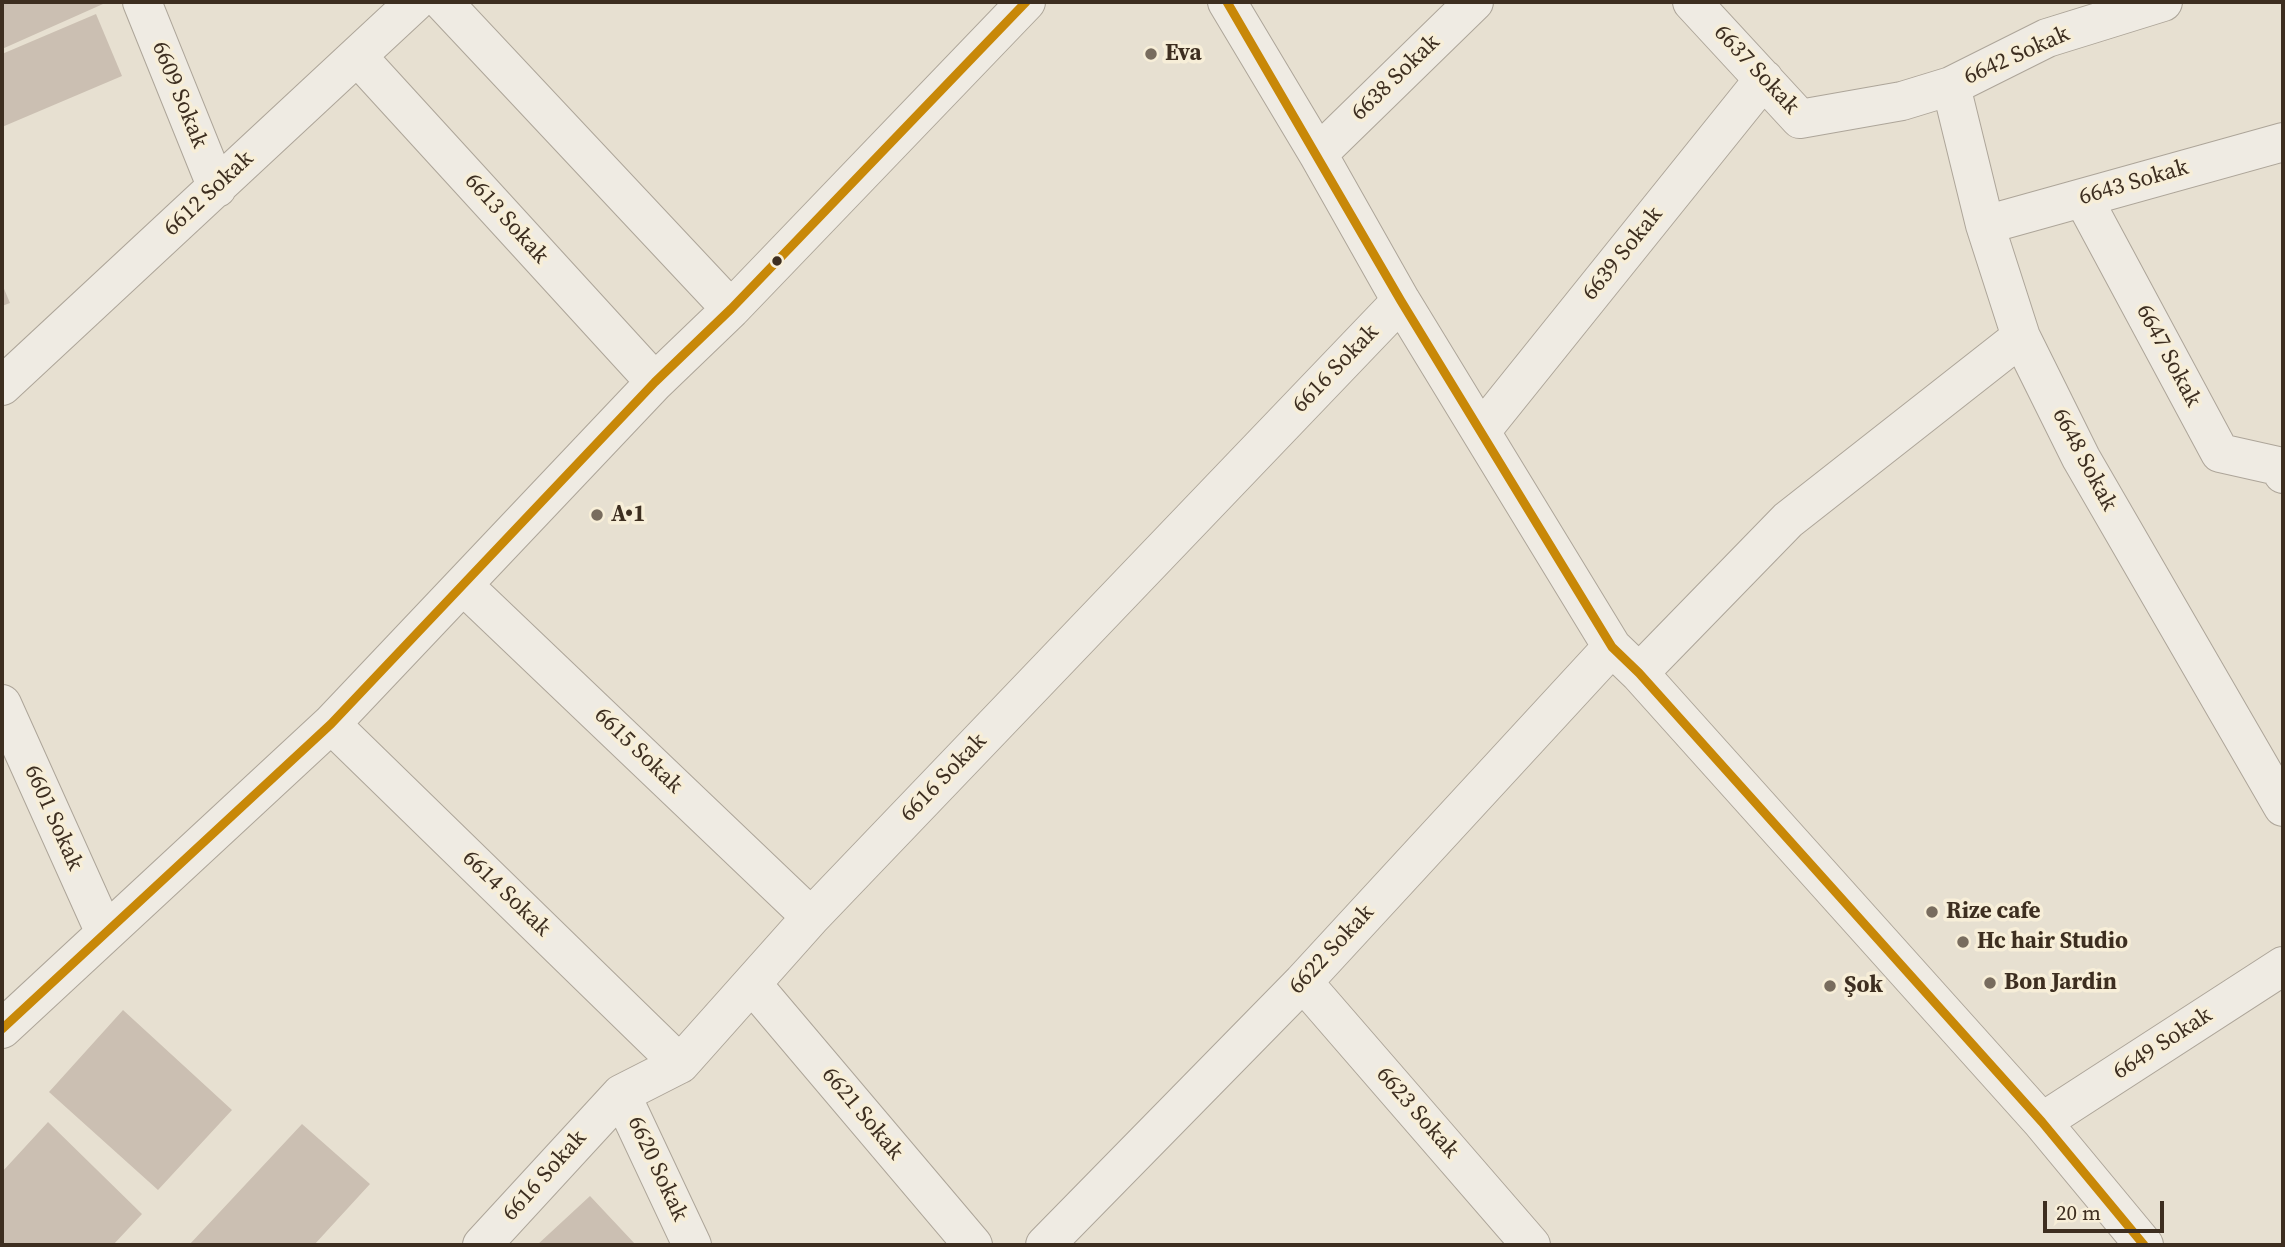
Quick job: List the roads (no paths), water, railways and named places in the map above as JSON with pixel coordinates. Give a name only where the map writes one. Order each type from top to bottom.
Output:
[{"type":"street","name":"6609 Sokak","points":[[142,2],[217,188]]},
{"type":"street","name":"6612 Sokak","points":[[2,386],[415,2]]},
{"type":"street","points":[[443,2],[731,309]]},
{"type":"street","points":[[2,1029],[331,724],[655,382],[731,309],[1026,2]]},
{"type":"street","points":[[1227,2],[1318,154],[1401,302],[1625,660],[2042,1122],[2144,1245]]},
{"type":"street","name":"6638 Sokak","points":[[1318,154],[1474,2]]},
{"type":"street","name":"6637 Sokak","points":[[1693,2],[1800,119],[1902,101],[1951,86]]},
{"type":"street","name":"6642 Sokak","points":[[1951,86],[2048,20],[2163,2]]},
{"type":"street","name":"6613 Sokak","points":[[357,56],[655,382]]},
{"type":"street","name":"6639 Sokak","points":[[1482,430],[1763,79]]},
{"type":"street","name":"6648 Sokak","points":[[1951,86],[1985,225],[2021,337],[2081,458],[2283,807]]},
{"type":"street","name":"6643 Sokak","points":[[1985,225],[2283,142]]},
{"type":"street","name":"6647 Sokak","points":[[2082,198],[2220,453],[2282,468]]},
{"type":"street","name":"6616 Sokak","points":[[482,1245],[621,1094],[680,1064],[811,917],[1401,302]]},
{"type":"street","name":"6622 Sokak","points":[[1045,1245],[1625,660],[1788,520],[2021,337]]},
{"type":"street","name":"6615 Sokak","points":[[464,586],[811,917]]},
{"type":"street","name":"6601 Sokak","points":[[2,704],[105,933]]},
{"type":"street","name":"6614 Sokak","points":[[331,724],[680,1064]]},
{"type":"street","name":"6649 Sokak","points":[[2042,1122],[2283,967]]},
{"type":"street","name":"6623 Sokak","points":[[1303,982],[1531,1245]]},
{"type":"street","name":"6621 Sokak","points":[[751,984],[974,1245]]},
{"type":"street","name":"6620 Sokak","points":[[621,1094],[692,1245]]},
{"type":"place","name":"Eva","points":[[1151,54]]},
{"type":"place","name":"A•1","points":[[597,515]]},
{"type":"place","name":"Rize cafe","points":[[1932,912]]},
{"type":"place","name":"Hc hair Studio","points":[[1963,942]]},
{"type":"place","name":"Bon Jardin","points":[[1990,983]]},
{"type":"place","name":"Şok","points":[[1830,986]]}]
